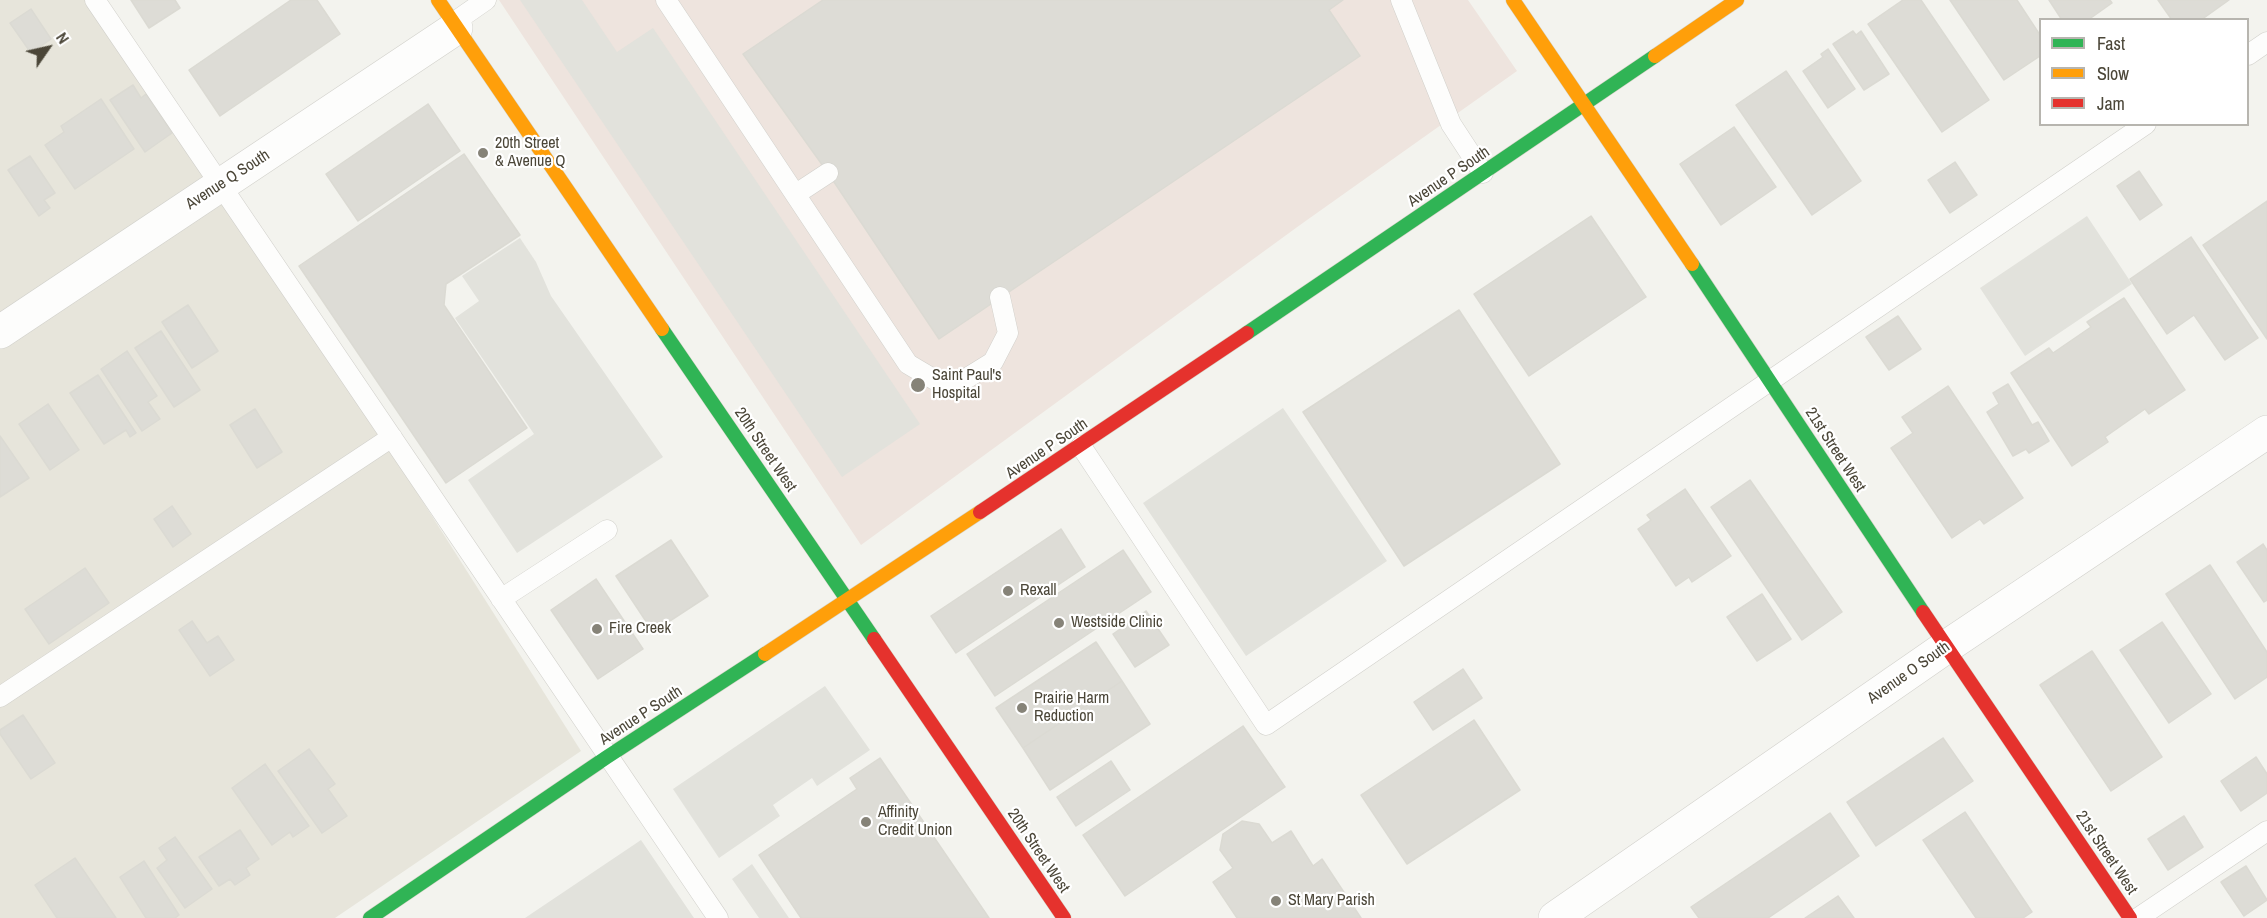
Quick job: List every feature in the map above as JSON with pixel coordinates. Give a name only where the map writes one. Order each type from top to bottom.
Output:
[{"type":"main road","name":"20th Street West","points":[[438,0],[1064,918]]},
{"type":"main road","name":"21st Street West","points":[[1513,0],[2130,918]]},
{"type":"main road","name":"Avenue P South","points":[[370,918],[608,757],[1081,446],[1737,0]]},
{"type":"street","name":"Avenue Q South","points":[[0,332],[455,25]]},
{"type":"street","name":"Avenue O South","points":[[1555,918],[1946,647],[2267,432]]},
{"type":"lane","points":[[95,0],[718,918]]},
{"type":"lane","points":[[455,25],[486,0]]},
{"type":"lane","points":[[666,0],[908,364],[935,380],[964,380],[993,362],[1008,333],[1000,297]]},
{"type":"lane","points":[[1401,0],[1451,124],[1484,173]]},
{"type":"lane","points":[[2249,54],[2267,42]]},
{"type":"lane","points":[[1081,446],[1266,725],[2143,126]]},
{"type":"lane","points":[[796,194],[828,173]]},
{"type":"lane","points":[[0,697],[392,437]]},
{"type":"lane","points":[[501,599],[607,530]]},
{"type":"lane","points":[[2138,918],[2267,831]]},
{"type":"shaded area","points":[[0,0],[102,0],[581,751],[335,918],[0,918]]},
{"type":"shaded area","name":"Saint Paul's Hospital","points":[[499,0],[1468,0],[1517,71],[1300,225],[861,545]]},
{"type":"shaded area","points":[[520,0],[582,0],[617,52],[653,28],[920,424],[842,477]]},
{"type":"shaded area","points":[[2087,216],[2132,284],[2025,356],[1980,288]]},
{"type":"shaded area","points":[[520,238],[536,262],[551,296],[663,457],[517,553],[468,480],[534,434],[455,318],[479,301],[462,276]]},
{"type":"shaded area","points":[[1283,408],[1387,561],[1246,656],[1143,503]]},
{"type":"shaded area","points":[[825,686],[870,750],[817,786],[812,778],[773,805],[780,816],[719,858],[673,789]]},
{"type":"shaded area","points":[[641,840],[694,918],[525,918]]},
{"type":"shaded area","points":[[752,864],[789,918],[759,918],[732,879]]},
{"type":"building","points":[[131,0],[175,0],[180,8],[149,28]]},
{"type":"building","points":[[291,0],[317,0],[340,34],[220,116],[189,70]]},
{"type":"building","points":[[823,0],[1343,0],[1329,10],[1360,56],[939,339],[828,173],[743,54]]},
{"type":"building","points":[[1903,0],[1921,0],[1989,100],[1942,132],[1868,24]]},
{"type":"building","points":[[1950,0],[2017,0],[2039,33],[2039,57],[2004,80]]},
{"type":"building","points":[[2049,0],[2110,0],[2112,3],[2091,18],[2061,18]]},
{"type":"building","points":[[2158,0],[2229,0],[2204,18],[2171,18]]},
{"type":"building","points":[[31,9],[51,39],[31,53],[10,23]]},
{"type":"building","points":[[1853,31],[1856,35],[1861,31],[1889,74],[1864,90],[1833,44]]},
{"type":"building","points":[[1828,49],[1855,89],[1828,108],[1803,71],[1823,57],[1821,54]]},
{"type":"building","points":[[1786,71],[1861,181],[1812,215],[1736,105]]},
{"type":"building","points":[[133,85],[141,98],[146,94],[172,133],[145,152],[110,100]]},
{"type":"building","points":[[101,99],[134,149],[75,189],[45,145],[64,132],[61,126]]},
{"type":"building","points":[[428,104],[460,151],[358,221],[326,174]]},
{"type":"building","points":[[1734,127],[1776,187],[1721,225],[1680,164]]},
{"type":"building","points":[[464,154],[520,235],[446,284],[444,305],[527,428],[446,483],[299,266]]},
{"type":"building","points":[[30,156],[55,193],[44,200],[50,208],[39,216],[8,170]]},
{"type":"building","points":[[1955,162],[1977,195],[1950,213],[1928,180]]},
{"type":"building","points":[[2139,171],[2162,205],[2140,220],[2117,186]]},
{"type":"building","points":[[2267,201],[2267,339],[2203,245]]},
{"type":"building","points":[[1591,216],[1646,297],[1529,376],[1474,294]]},
{"type":"building","points":[[2191,237],[2258,338],[2225,360],[2194,315],[2167,334],[2130,279]]},
{"type":"building","points":[[2124,298],[2185,390],[2149,414],[2145,409],[2105,437],[2108,442],[2072,466],[2011,373],[2049,348],[2053,353],[2091,327],[2087,322]]},
{"type":"building","points":[[188,305],[218,351],[192,368],[162,322]]},
{"type":"building","points":[[1459,310],[1560,464],[1404,566],[1303,412]]},
{"type":"building","points":[[1898,316],[1921,349],[1889,370],[1866,337]]},
{"type":"building","points":[[161,331],[200,390],[174,407],[135,348]]},
{"type":"building","points":[[127,351],[157,396],[148,402],[160,419],[142,431],[101,369]]},
{"type":"building","points":[[98,375],[136,433],[130,437],[126,430],[104,444],[70,393]]},
{"type":"building","points":[[2008,384],[2032,425],[2038,422],[2049,441],[2029,453],[2026,449],[2013,456],[1987,412],[1999,404],[1993,393]]},
{"type":"building","points":[[1948,386],[2023,498],[1984,524],[1980,519],[1952,538],[1891,448],[1913,433],[1902,417]]},
{"type":"building","points":[[48,404],[79,450],[50,470],[19,424]]},
{"type":"building","points":[[255,409],[282,452],[257,468],[230,425]]},
{"type":"building","points":[[0,436],[29,478],[0,497]]},
{"type":"building","points":[[1750,480],[1842,612],[1802,640],[1711,507]]},
{"type":"building","points":[[1685,489],[1731,556],[1692,582],[1689,577],[1676,586],[1638,529],[1651,520],[1647,515]]},
{"type":"building","points":[[172,506],[191,534],[173,547],[154,519]]},
{"type":"building","name":"Rexall","points":[[1061,529],[1085,567],[956,653],[931,616]]},
{"type":"building","name":"Fire Creek","points":[[671,540],[708,596],[653,632],[616,576]]},
{"type":"building","points":[[2263,544],[2267,550],[2267,600],[2264,602],[2237,562]]},
{"type":"building","name":"Westside Clinic","points":[[1123,550],[1151,592],[995,696],[967,654]]},
{"type":"building","points":[[2210,565],[2267,652],[2267,677],[2235,699],[2166,594]]},
{"type":"building","points":[[85,568],[109,603],[49,644],[25,609]]},
{"type":"building","name":"Fire Creek","points":[[596,579],[643,649],[598,679],[551,610]]},
{"type":"building","points":[[1762,594],[1791,639],[1757,661],[1727,617]]},
{"type":"building","points":[[1146,611],[1169,645],[1135,667],[1113,634]]},
{"type":"building","points":[[192,621],[207,643],[218,636],[234,660],[210,676],[179,630]]},
{"type":"building","points":[[2162,622],[2211,694],[2169,723],[2120,650]]},
{"type":"building","points":[[1096,642],[1122,681],[1023,748],[996,708]]},
{"type":"building","points":[[2092,651],[2162,757],[2111,791],[2040,685]]},
{"type":"building","points":[[1463,669],[1482,698],[1433,730],[1414,702]]},
{"type":"building","points":[[1122,681],[1150,724],[1050,790],[1023,748]]},
{"type":"building","points":[[23,715],[55,763],[31,779],[0,734],[0,730]]},
{"type":"building","points":[[1474,720],[1520,790],[1407,864],[1361,795]]},
{"type":"building","points":[[1243,726],[1285,787],[1125,896],[1083,835]]},
{"type":"building","points":[[1943,738],[1973,781],[1876,846],[1847,802]]},
{"type":"building","points":[[309,749],[335,784],[328,789],[347,816],[322,833],[278,771]]},
{"type":"building","points":[[2256,757],[2267,774],[2267,793],[2241,811],[2221,781]]},
{"type":"building","name":"Affinity Credit Union","points":[[880,758],[989,918],[801,918],[759,855],[857,789],[850,778]]},
{"type":"building","points":[[1111,761],[1130,790],[1076,826],[1057,797]]},
{"type":"building","points":[[265,764],[309,826],[293,837],[290,832],[272,845],[232,788]]},
{"type":"building","points":[[1965,812],[2032,912],[2023,918],[1976,918],[1923,840]]},
{"type":"building","points":[[1830,813],[1859,856],[1768,918],[1699,918],[1691,907]]},
{"type":"building","points":[[2184,816],[2203,847],[2168,870],[2148,839]]},
{"type":"building","points":[[1242,821],[1259,824],[1272,843],[1291,831],[1313,866],[1322,859],[1361,918],[1237,918],[1213,882],[1233,868],[1220,850],[1223,834]]},
{"type":"building","points":[[240,830],[259,859],[246,868],[250,875],[235,885],[230,879],[219,886],[199,857]]},
{"type":"building","points":[[175,837],[212,889],[185,908],[157,868],[167,860],[159,848]]},
{"type":"building","points":[[75,858],[116,918],[57,918],[35,885]]},
{"type":"building","points":[[144,861],[179,915],[175,918],[146,918],[120,877]]},
{"type":"building","points":[[2246,866],[2267,900],[2244,916],[2221,882]]},
{"type":"building","points":[[1838,896],[1854,918],[1805,918]]},
{"type":"traffic: fast","points":[[1247,333],[1655,56]]},
{"type":"traffic: fast","points":[[1692,264],[1923,612]]},
{"type":"traffic: fast","points":[[662,329],[874,639]]},
{"type":"traffic: fast","points":[[370,918],[607,757],[765,654]]},
{"type":"traffic: slow","points":[[438,0],[662,329]]},
{"type":"traffic: slow","points":[[1513,0],[1692,264]]},
{"type":"traffic: slow","points":[[1655,56],[1737,0]]},
{"type":"traffic: slow","points":[[765,654],[980,512]]},
{"type":"traffic: jam","points":[[980,512],[1247,333]]},
{"type":"traffic: jam","points":[[1923,612],[2130,918]]},
{"type":"traffic: jam","points":[[874,639],[1064,918]]},
{"type":"place","name":"20th Street & Avenue Q","points":[[483,153]]},
{"type":"place","name":"Saint Paul's Hospital","points":[[918,385]]},
{"type":"place","name":"Rexall","points":[[1008,591]]},
{"type":"place","name":"Westside Clinic","points":[[1059,623]]},
{"type":"place","name":"Fire Creek","points":[[597,629]]},
{"type":"place","name":"Prairie Harm Reduction","points":[[1022,708]]},
{"type":"place","name":"Affinity Credit Union","points":[[866,822]]},
{"type":"place","name":"St Mary Parish","points":[[1276,901]]}]
